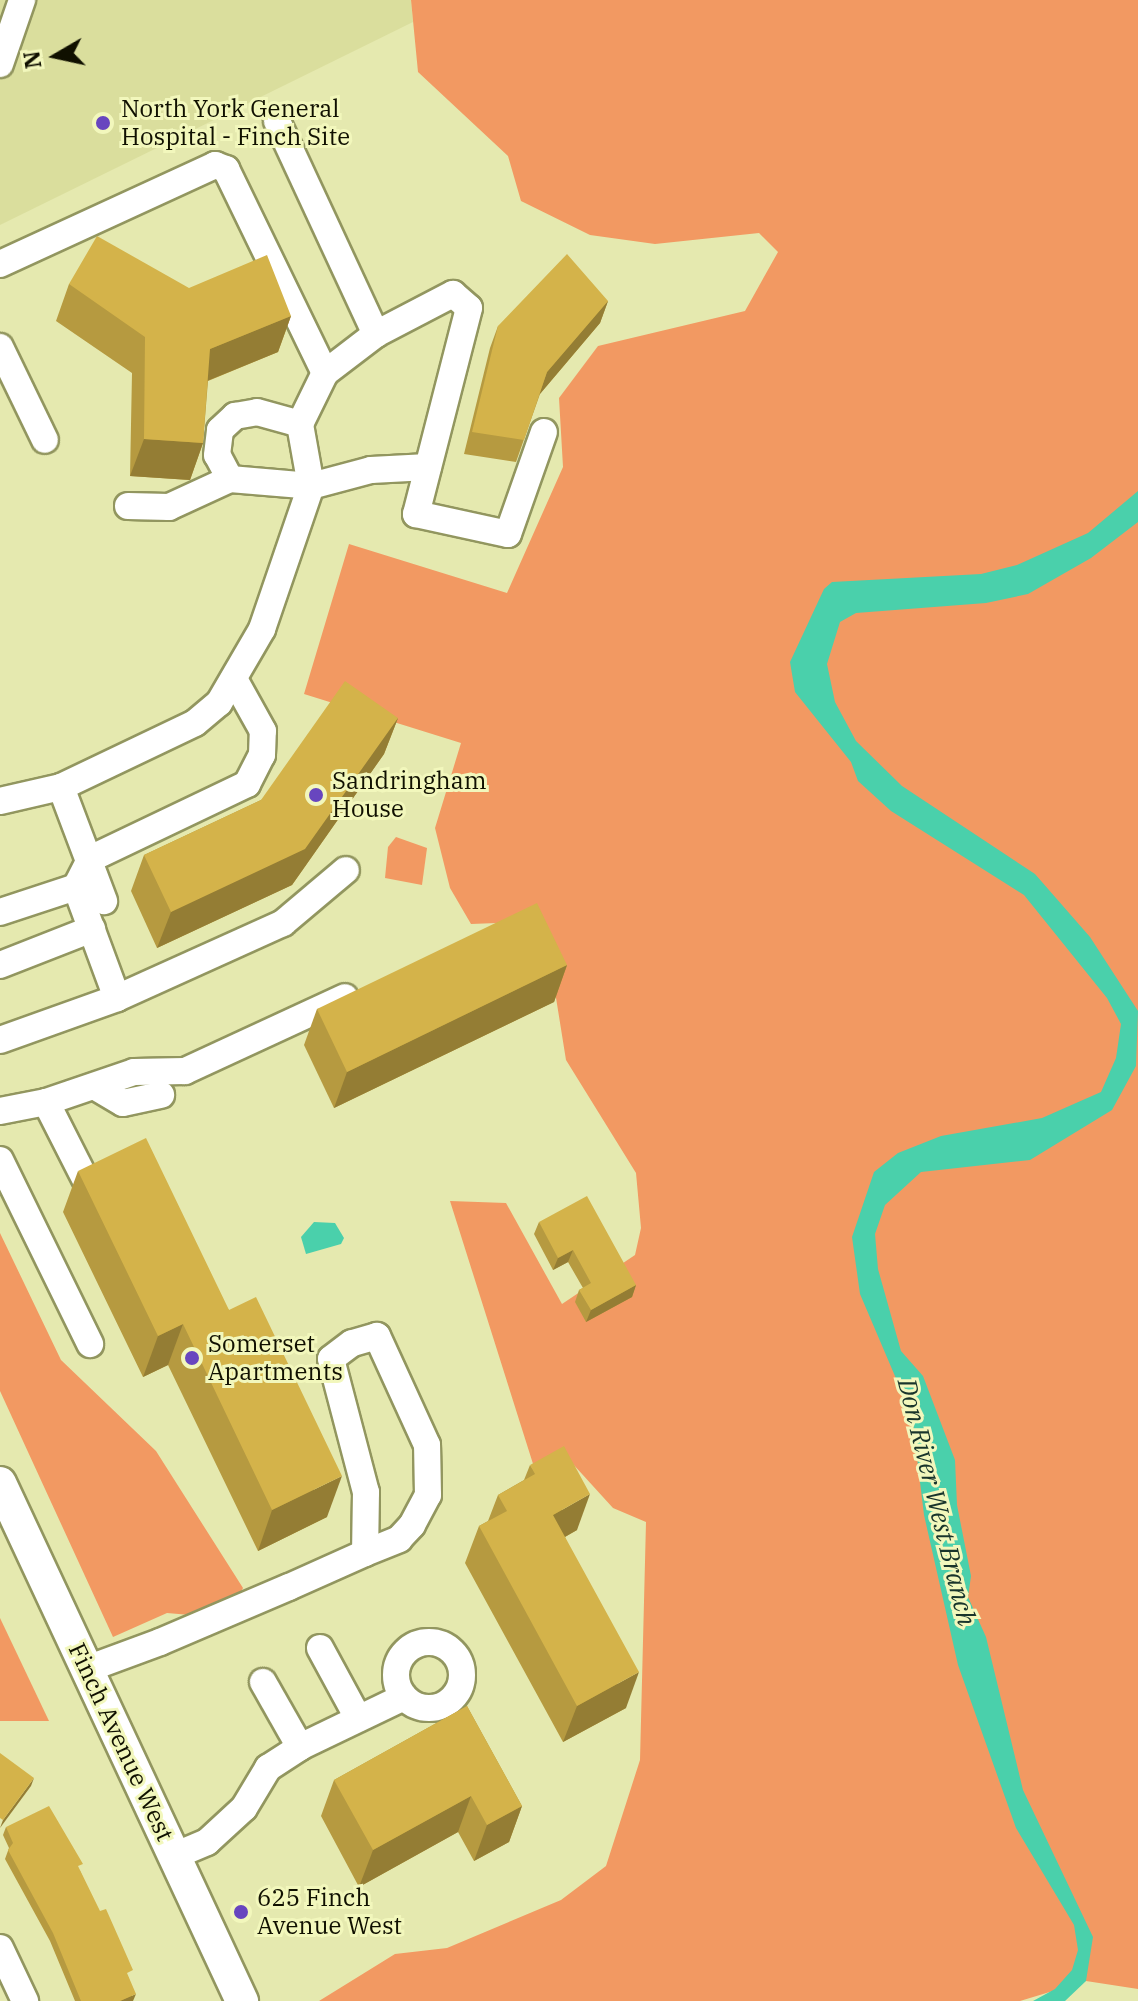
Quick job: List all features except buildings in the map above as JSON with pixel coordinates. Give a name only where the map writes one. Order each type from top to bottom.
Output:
[{"type":"main road","name":"Finch Avenue West","points":[[0,1483],[242,2001]]},
{"type":"street","points":[[0,64],[22,0]]},
{"type":"street","points":[[277,121],[376,334]]},
{"type":"street","points":[[0,264],[215,165],[226,169],[325,373]]},
{"type":"street","points":[[0,801],[61,787],[195,723],[219,703],[262,629],[311,486],[300,424],[325,373],[376,334],[453,294],[469,308],[416,514],[508,534],[544,432]]},
{"type":"street","points":[[0,347],[45,440]]},
{"type":"street","points":[[230,479],[217,455],[220,430],[235,416],[257,412],[300,424]]},
{"type":"street","points":[[128,506],[169,507],[230,479],[311,486],[371,470],[428,467]]},
{"type":"street","points":[[0,912],[76,887],[90,859],[247,784],[262,755],[263,731],[234,679]]},
{"type":"street","points":[[61,787],[104,901]]},
{"type":"street","points":[[0,1040],[117,998],[283,923],[346,870]]},
{"type":"street","points":[[76,887],[117,998]]},
{"type":"street","points":[[0,965],[92,929]]},
{"type":"street","points":[[0,1111],[46,1102],[134,1072],[185,1071],[345,997]]},
{"type":"street","points":[[96,1087],[123,1103],[161,1095]]},
{"type":"street","points":[[46,1102],[85,1179]]},
{"type":"street","points":[[0,1160],[90,1344]]},
{"type":"street","points":[[87,1669],[399,1539],[412,1525],[428,1495],[427,1445],[377,1336],[352,1343],[331,1359],[366,1492],[365,1553]]},
{"type":"street","points":[[174,1856],[207,1842],[244,1808],[268,1768],[300,1747],[404,1697],[431,1708],[450,1701],[462,1682],[459,1660],[433,1642],[403,1655],[396,1676],[404,1697]]},
{"type":"street","points":[[320,1648],[358,1718]]},
{"type":"street","points":[[263,1682],[300,1747]]},
{"type":"street","points":[[450,1701],[466,1724]]},
{"type":"street","points":[[0,1948],[25,2001]]},
{"type":"shaded area","name":"North York General Hospital - Finch Site","points":[[0,0],[411,0],[413,22],[0,225]]},
{"type":"shaded area","points":[[411,0],[1138,0],[1138,1989],[1086,1981],[1020,2001],[319,2001],[395,1954],[447,1948],[561,1900],[606,1866],[640,1760],[646,1522],[613,1508],[572,1463],[534,1467],[450,1201],[506,1203],[562,1304],[635,1255],[641,1228],[636,1173],[566,1060],[548,948],[523,922],[471,924],[450,888],[435,828],[461,743],[304,694],[349,544],[507,593],[563,467],[559,398],[598,346],[745,311],[778,252],[759,233],[655,244],[590,235],[521,201],[508,156],[418,72]]},
{"type":"shaded area","points":[[396,837],[427,848],[422,885],[385,878],[388,847]]},
{"type":"shaded area","points":[[0,1233],[61,1360],[156,1451],[243,1588],[234,1606],[202,1616],[167,1613],[113,1637],[0,1391]]},
{"type":"shaded area","points":[[0,1618],[49,1721],[0,1721]]},
{"type":"water","name":"Don River West Branch","points":[[1138,491],[1138,522],[1091,558],[1028,594],[986,603],[856,613],[840,622],[827,664],[835,702],[856,741],[902,786],[1035,874],[1090,937],[1138,1011],[1136,1066],[1112,1110],[1030,1160],[921,1172],[885,1205],[875,1234],[878,1269],[901,1351],[923,1376],[955,1460],[957,1505],[971,1576],[968,1597],[986,1637],[1023,1790],[1093,1937],[1086,1981],[1065,2001],[1033,2001],[1055,1989],[1072,1970],[1078,1950],[1074,1925],[1016,1828],[958,1665],[924,1515],[912,1416],[860,1294],[852,1237],[874,1172],[898,1153],[941,1136],[1042,1118],[1101,1092],[1116,1058],[1121,1024],[1107,998],[1024,895],[891,811],[858,781],[851,762],[795,692],[790,662],[824,589],[832,582],[981,574],[1017,565],[1088,533]]},
{"type":"water","points":[[314,1222],[335,1223],[344,1238],[341,1244],[306,1254],[301,1237]]},
{"type":"place","name":"North York General Hospital - Finch Site","points":[[103,123]]},
{"type":"place","name":"Sandringham House","points":[[316,795]]},
{"type":"place","name":"Somerset Apartments","points":[[192,1358]]},
{"type":"place","name":"625 Finch Avenue West","points":[[241,1912]]}]
